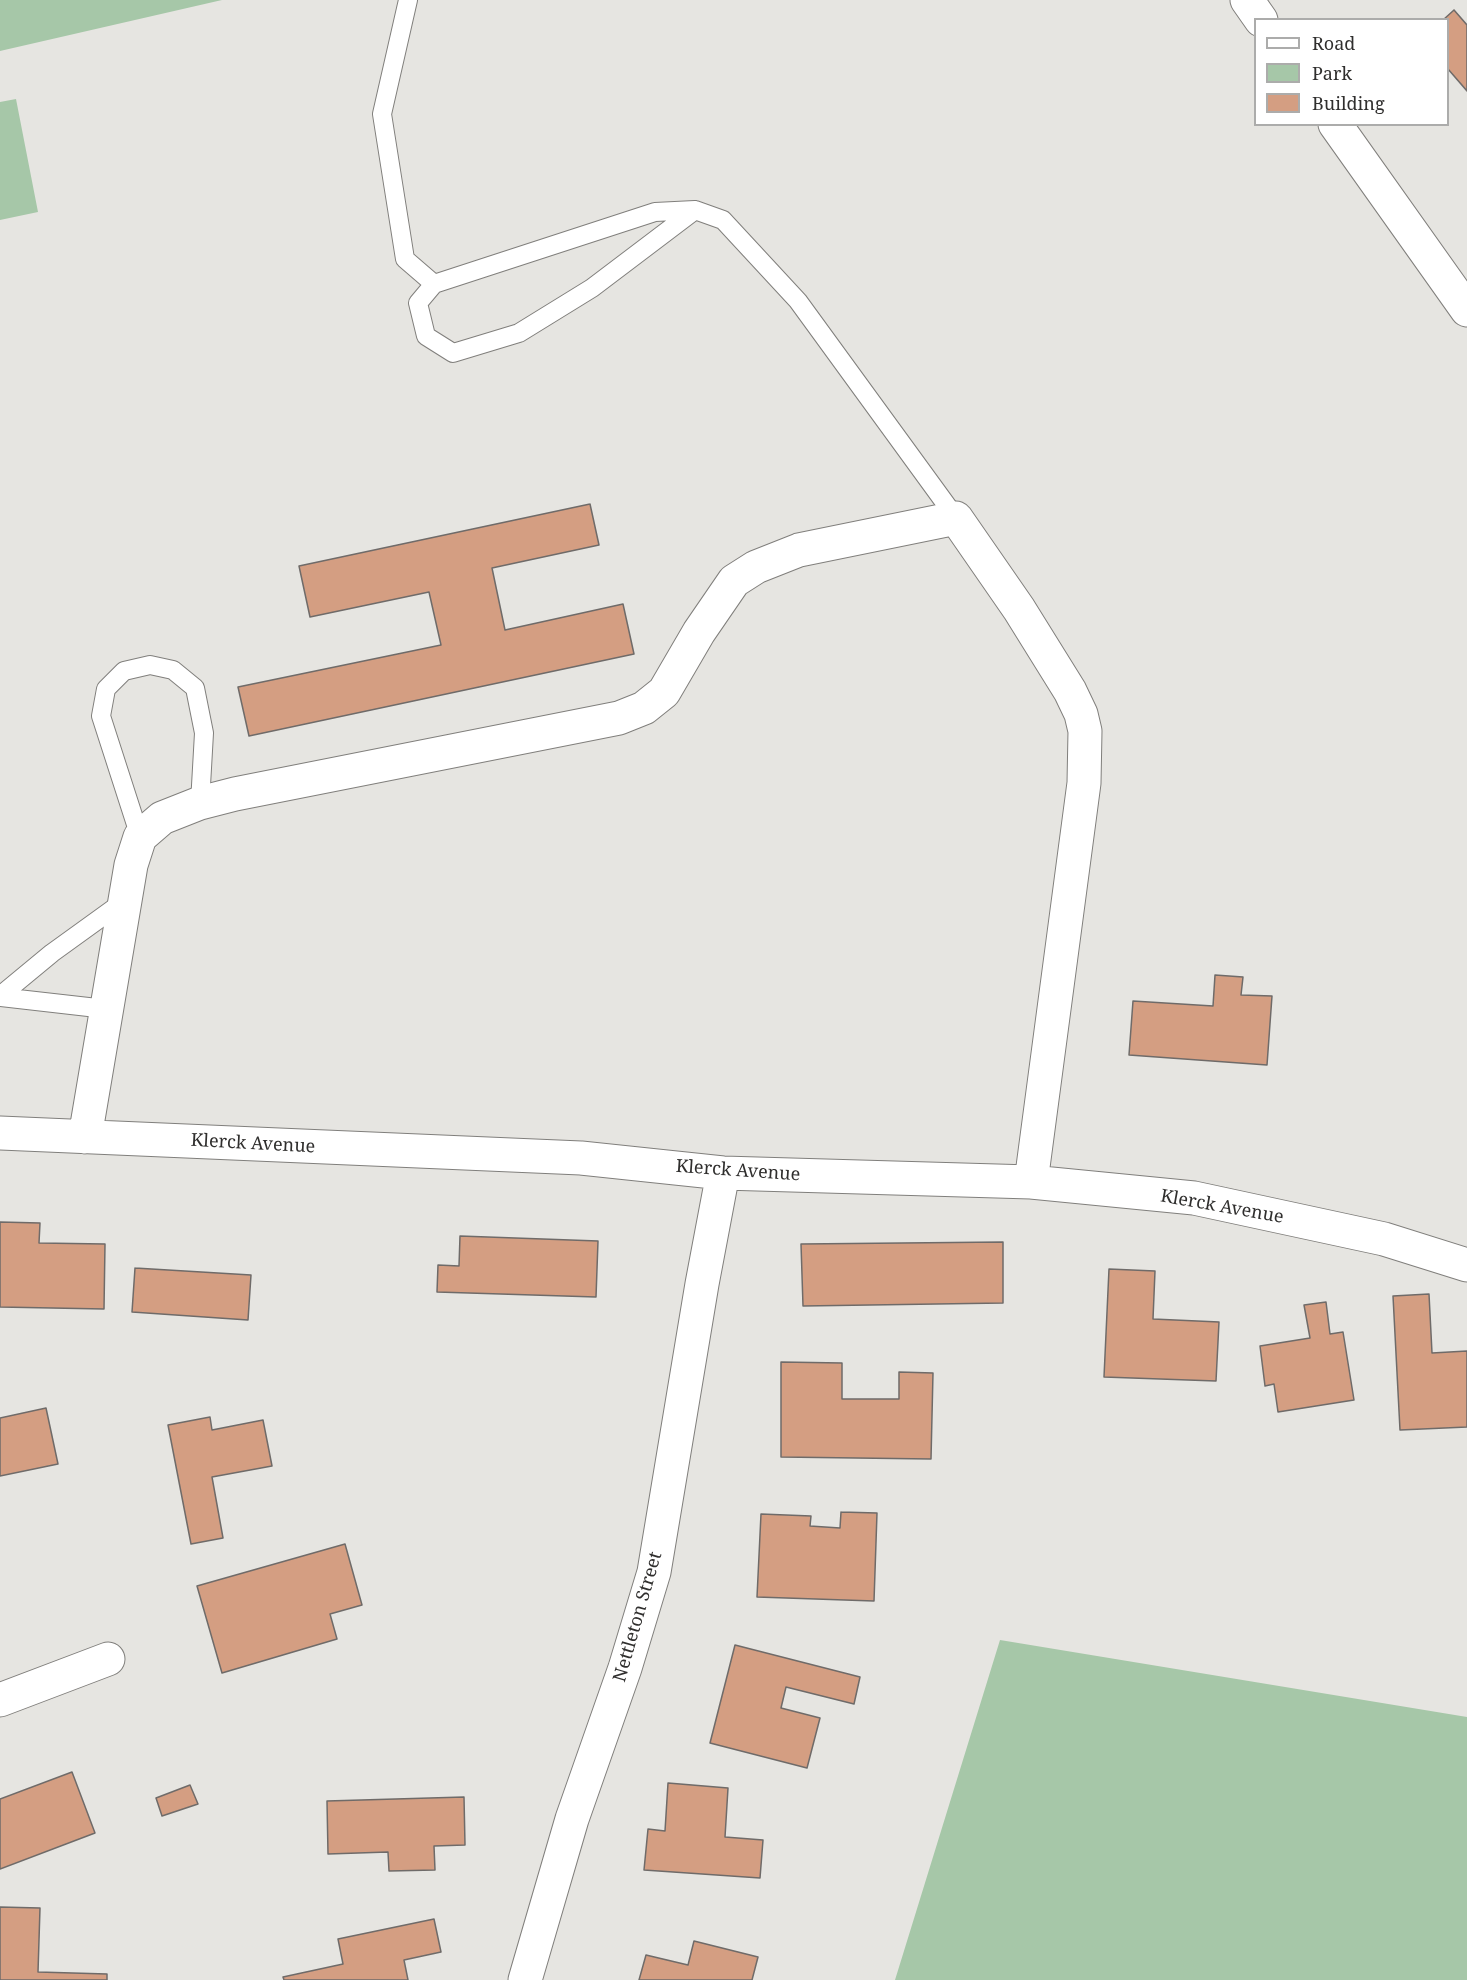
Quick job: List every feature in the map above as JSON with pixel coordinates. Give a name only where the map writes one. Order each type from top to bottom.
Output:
[{"type":"street","points":[[1247,0],[1260,18]]},
{"type":"street","points":[[1336,126],[1467,310]]},
{"type":"street","points":[[85,1137],[131,865],[140,837],[162,818],[200,803],[297,780],[618,718],[645,708],[664,692],[699,632],[734,581],[756,567],[799,550],[956,518],[1019,609],[1070,691],[1081,714],[1085,731],[1084,783],[1031,1182]]},
{"type":"street","name":"Klerck Avenue","points":[[0,1133],[580,1158],[723,1173],[1031,1182],[1194,1198],[1384,1239],[1467,1265]]},
{"type":"street","name":"Nettleton Street","points":[[525,1980],[572,1819],[625,1668],[654,1572],[723,1173]]},
{"type":"street","points":[[0,1700],[108,1659]]},
{"type":"lane","points":[[408,0],[382,114],[405,259],[434,284]]},
{"type":"lane","points":[[696,210],[592,288],[519,333],[453,353],[426,336],[418,303],[434,284],[655,212],[696,210],[723,220],[798,301],[956,518]]},
{"type":"lane","points":[[140,837],[101,716],[106,689],[124,671],[150,665],[173,670],[195,688],[204,733],[200,803]]},
{"type":"lane","points":[[0,997],[52,953],[124,901]]},
{"type":"lane","points":[[0,997],[106,1009]]},
{"type":"green space","points":[[0,0],[222,0],[0,51]]},
{"type":"green space","points":[[16,99],[38,212],[0,220],[0,102]]},
{"type":"green space","points":[[1000,1640],[1467,1717],[1467,1980],[895,1980]]},
{"type":"building","points":[[1454,10],[1467,25],[1467,91],[1449,70],[1449,18],[1445,18]]},
{"type":"building","points":[[590,504],[599,545],[492,568],[505,630],[623,604],[634,654],[249,736],[238,687],[441,645],[429,592],[310,617],[299,566]]},
{"type":"building","points":[[1215,975],[1243,977],[1241,995],[1272,996],[1267,1065],[1129,1055],[1133,1001],[1213,1006]]},
{"type":"building","points":[[0,1222],[40,1223],[39,1243],[105,1244],[104,1309],[0,1307]]},
{"type":"building","points":[[460,1236],[598,1241],[596,1297],[437,1292],[438,1265],[459,1266]]},
{"type":"building","points":[[1003,1242],[1003,1303],[803,1306],[801,1244]]},
{"type":"building","points":[[135,1268],[251,1275],[248,1320],[132,1312]]},
{"type":"building","points":[[1109,1269],[1155,1271],[1153,1319],[1219,1322],[1216,1381],[1104,1377]]},
{"type":"building","points":[[1429,1294],[1432,1353],[1467,1351],[1467,1427],[1400,1430],[1393,1296]]},
{"type":"building","points":[[1326,1302],[1330,1334],[1343,1332],[1354,1400],[1278,1412],[1274,1384],[1265,1386],[1260,1346],[1310,1338],[1304,1305]]},
{"type":"building","points":[[781,1362],[842,1363],[842,1399],[899,1399],[899,1372],[933,1373],[931,1459],[781,1457]]},
{"type":"building","points":[[46,1408],[58,1464],[0,1476],[0,1418]]},
{"type":"building","points":[[210,1417],[212,1430],[263,1420],[272,1466],[212,1477],[223,1538],[191,1544],[168,1425]]},
{"type":"building","points":[[841,1512],[877,1513],[874,1601],[757,1597],[761,1514],[811,1516],[810,1526],[840,1528]]},
{"type":"building","points":[[345,1544],[362,1605],[330,1614],[337,1639],[222,1673],[197,1586]]},
{"type":"building","points":[[735,1645],[860,1677],[854,1704],[786,1687],[781,1708],[820,1718],[807,1768],[710,1743]]},
{"type":"building","points":[[72,1772],[95,1833],[0,1869],[0,1799]]},
{"type":"building","points":[[668,1783],[728,1788],[725,1837],[763,1840],[760,1878],[644,1870],[648,1829],[665,1831]]},
{"type":"building","points":[[190,1785],[198,1804],[162,1816],[156,1798]]},
{"type":"building","points":[[464,1797],[465,1845],[434,1846],[435,1870],[389,1871],[388,1852],[328,1854],[327,1801]]},
{"type":"building","points":[[0,1907],[40,1908],[38,1972],[107,1974],[107,1980],[0,1980]]},
{"type":"building","points":[[434,1919],[441,1952],[404,1960],[408,1980],[284,1980],[283,1977],[343,1964],[338,1939]]},
{"type":"building","points":[[694,1941],[758,1957],[752,1980],[639,1980],[646,1955],[688,1965]]}]
